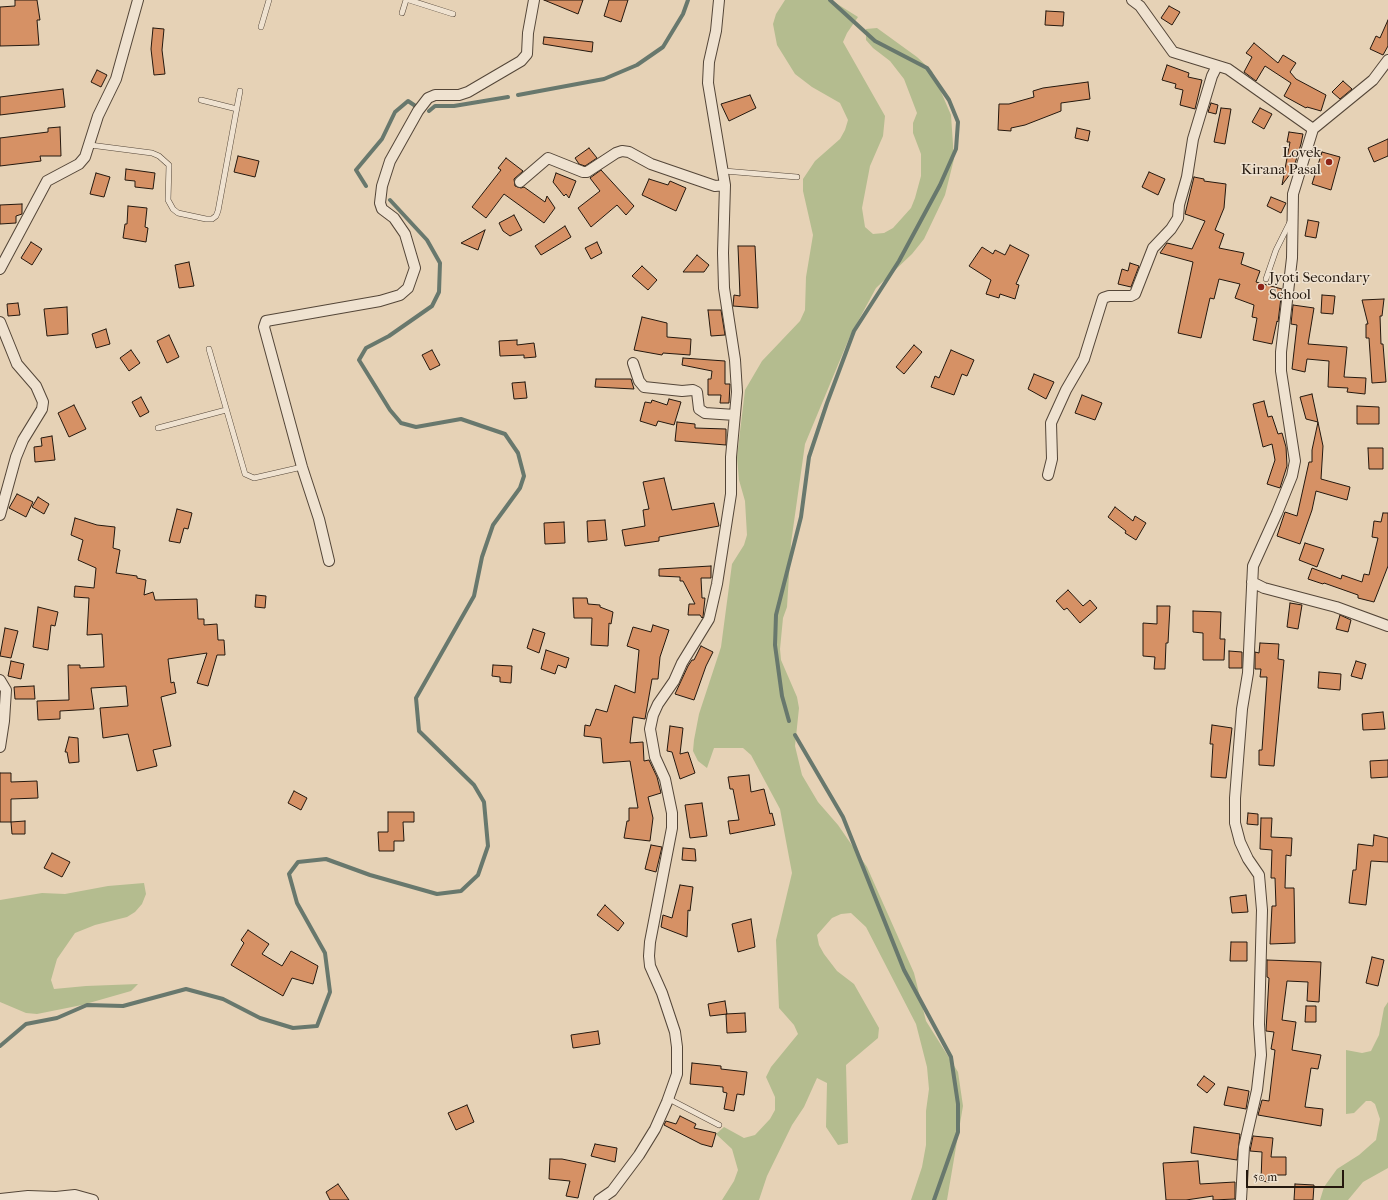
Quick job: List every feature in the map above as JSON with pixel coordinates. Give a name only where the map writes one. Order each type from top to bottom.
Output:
[{"type":"street","points":[[0,269],[47,181],[79,164],[85,157],[98,116],[116,79],[138,0]]},
{"type":"street","points":[[329,561],[319,519],[302,467],[264,327],[266,321],[380,301],[400,295],[408,288],[415,268],[405,234],[394,218],[382,209],[380,203],[382,186],[390,160],[418,112],[428,98],[434,95],[459,95],[468,92],[521,61],[527,54],[528,33],[534,0]]},
{"type":"street","points":[[599,1200],[612,1191],[639,1155],[655,1129],[669,1099],[677,1074],[677,1047],[670,1015],[654,976],[649,956],[650,942],[672,828],[672,813],[665,779],[655,757],[650,729],[653,715],[658,704],[704,629],[713,607],[731,494],[730,457],[737,392],[735,360],[724,288],[724,171],[708,82],[709,62],[716,31],[718,0]]},
{"type":"street","points":[[1132,0],[1140,6],[1173,52],[1228,69],[1313,129]]},
{"type":"street","points":[[1241,1200],[1244,1147],[1257,1090],[1261,1055],[1259,1024],[1262,910],[1259,875],[1248,859],[1240,842],[1235,822],[1234,798],[1242,708],[1248,673],[1253,566],[1292,476],[1295,461],[1281,358],[1292,258],[1293,194],[1313,129],[1373,80],[1388,60]]},
{"type":"street","points":[[1048,475],[1052,459],[1052,423],[1066,390],[1084,359],[1103,298],[1109,296],[1131,296],[1135,294],[1153,248],[1171,229],[1178,218],[1179,205],[1187,177],[1193,139],[1212,76],[1217,66]]},
{"type":"street","points":[[520,182],[548,158],[583,172],[587,172],[616,153],[622,151],[630,152],[651,164],[715,186],[725,185]]},
{"type":"street","points":[[0,322],[17,364],[36,386],[43,402],[42,409],[26,434],[16,457],[0,515]]},
{"type":"street","points":[[633,363],[639,381],[644,387],[682,391],[693,390],[697,392],[699,409],[705,413],[735,415]]},
{"type":"street","points":[[1252,582],[1264,588],[1336,607],[1388,626]]},
{"type":"street","points":[[0,680],[6,690],[4,721],[0,747]]},
{"type":"street","points":[[0,1199],[28,1196],[56,1197],[75,1195],[93,1200]]},
{"type":"lane","points":[[261,27],[270,0]]},
{"type":"lane","points":[[402,13],[408,0],[453,14]]},
{"type":"lane","points":[[90,145],[152,153],[159,156],[169,165],[170,205],[178,213],[212,219],[216,216],[218,211],[240,91]]},
{"type":"lane","points":[[201,100],[237,109]]},
{"type":"lane","points":[[724,171],[797,177]]},
{"type":"lane","points":[[1266,279],[1276,250],[1292,217]]},
{"type":"lane","points":[[209,349],[245,474],[254,478],[302,467]]},
{"type":"lane","points":[[158,428],[226,410]]},
{"type":"lane","points":[[669,1099],[719,1125]]},
{"type":"green space","points":[[785,0],[831,0],[858,17],[847,33],[843,42],[885,116],[883,136],[870,166],[862,208],[865,227],[873,234],[884,233],[893,228],[911,208],[921,176],[921,154],[913,133],[913,123],[917,113],[904,79],[890,61],[873,48],[866,40],[866,29],[877,28],[917,57],[932,71],[951,115],[954,159],[945,195],[924,239],[912,254],[876,288],[850,336],[805,444],[791,543],[787,607],[783,618],[780,649],[781,660],[797,697],[799,708],[795,746],[802,775],[818,802],[838,825],[867,867],[914,973],[926,1021],[958,1072],[963,1106],[947,1200],[911,1200],[922,1167],[926,1145],[926,1111],[929,1089],[927,1067],[916,1024],[866,927],[851,913],[841,914],[832,918],[817,935],[819,945],[824,954],[837,971],[854,984],[879,1028],[878,1038],[846,1065],[848,1143],[838,1145],[826,1127],[827,1083],[817,1078],[804,1107],[792,1125],[767,1176],[759,1200],[722,1200],[734,1181],[738,1170],[732,1149],[716,1134],[724,1127],[744,1138],[755,1135],[770,1119],[775,1110],[775,1097],[766,1077],[771,1067],[798,1034],[794,1025],[779,1008],[776,940],[792,873],[780,809],[751,755],[743,748],[714,748],[707,768],[698,761],[693,751],[694,740],[699,714],[721,647],[732,564],[744,545],[747,535],[745,501],[739,480],[737,457],[745,390],[762,361],[800,321],[805,310],[806,277],[813,235],[803,191],[803,179],[815,161],[840,139],[848,120],[840,103],[812,87],[795,74],[777,45],[773,24],[776,14]]},
{"type":"green space","points":[[144,883],[146,894],[142,904],[135,912],[127,917],[95,925],[75,933],[57,959],[51,980],[54,989],[138,984],[131,991],[82,1005],[37,1014],[26,1013],[0,1002],[0,900],[42,893],[65,894],[108,886]]},
{"type":"green space","points":[[1388,1002],[1388,1168],[1363,1182],[1348,1200],[1320,1200],[1324,1187],[1337,1169],[1359,1155],[1376,1140],[1380,1119],[1375,1104],[1371,1101],[1366,1101],[1354,1113],[1346,1114],[1346,1050],[1362,1053],[1371,1051],[1379,1035],[1384,1008]]},
{"type":"building","points":[[15,0],[37,0],[40,20],[37,20],[39,45],[0,46],[0,7],[15,6]]},
{"type":"building","points":[[544,0],[583,0],[578,14]]},
{"type":"building","points":[[609,0],[628,0],[621,22],[604,16]]},
{"type":"building","points":[[1169,6],[1180,12],[1172,25],[1161,18]]},
{"type":"building","points":[[1046,11],[1064,12],[1063,26],[1045,25]]},
{"type":"building","points":[[1388,20],[1388,46],[1383,55],[1370,49],[1376,36],[1380,38]]},
{"type":"building","points":[[153,28],[164,29],[162,50],[165,74],[154,75],[151,49]]},
{"type":"building","points":[[544,37],[593,42],[592,52],[543,44]]},
{"type":"building","points":[[1254,43],[1278,63],[1283,55],[1296,63],[1290,72],[1296,79],[1326,95],[1321,111],[1306,108],[1284,96],[1291,83],[1265,66],[1256,81],[1244,72],[1252,57],[1246,53]]},
{"type":"building","points":[[1167,65],[1189,73],[1188,77],[1202,80],[1195,109],[1180,105],[1183,90],[1175,88],[1176,84],[1162,80]]},
{"type":"building","points":[[97,70],[107,75],[101,87],[91,82]]},
{"type":"building","points":[[1343,81],[1352,89],[1340,99],[1332,92]]},
{"type":"building","points":[[1088,82],[1090,99],[1061,103],[1061,111],[1025,125],[1011,128],[1011,131],[998,130],[999,104],[1009,104],[1034,97],[1033,91],[1043,88]]},
{"type":"building","points":[[63,89],[65,107],[0,115],[0,97]]},
{"type":"building","points":[[750,95],[756,108],[729,121],[721,104]]},
{"type":"building","points":[[1211,103],[1218,105],[1216,114],[1208,112]]},
{"type":"building","points":[[1221,108],[1231,109],[1225,144],[1214,142]]},
{"type":"building","points":[[1260,108],[1272,114],[1264,129],[1252,122]]},
{"type":"building","points":[[60,127],[61,156],[40,156],[41,161],[0,166],[0,138],[48,132],[48,128]]},
{"type":"building","points":[[1077,128],[1090,131],[1088,141],[1075,138]]},
{"type":"building","points":[[1289,132],[1303,134],[1293,170],[1282,185],[1290,142],[1287,142]]},
{"type":"building","points":[[1388,139],[1388,156],[1374,162],[1368,148]]},
{"type":"building","points":[[589,148],[597,158],[585,166],[579,164],[575,158]]},
{"type":"building","points":[[1322,152],[1340,157],[1331,190],[1312,184]]},
{"type":"building","points":[[238,156],[259,161],[255,177],[234,172]]},
{"type":"building","points":[[506,158],[523,171],[514,179],[515,186],[521,188],[524,187],[545,202],[547,196],[555,208],[544,223],[504,194],[486,218],[472,207],[501,170],[498,168]]},
{"type":"building","points":[[126,169],[155,173],[153,189],[135,187],[135,181],[125,180]]},
{"type":"building","points":[[601,170],[634,206],[626,215],[617,205],[591,227],[578,208],[600,191],[590,178]]},
{"type":"building","points":[[1149,172],[1165,179],[1158,195],[1142,187]]},
{"type":"building","points":[[96,173],[110,177],[104,197],[90,194]]},
{"type":"building","points":[[556,173],[576,181],[569,198],[566,194],[564,196],[553,182]]},
{"type":"building","points":[[1194,177],[1204,179],[1204,181],[1226,184],[1224,208],[1215,230],[1224,234],[1219,248],[1244,253],[1241,264],[1260,271],[1256,282],[1282,289],[1278,322],[1277,321],[1272,344],[1253,340],[1257,318],[1252,317],[1254,305],[1235,298],[1240,284],[1219,279],[1214,299],[1210,298],[1201,338],[1178,333],[1193,262],[1160,253],[1167,243],[1192,249],[1205,221],[1185,214]]},
{"type":"building","points":[[649,179],[668,185],[670,181],[686,188],[676,211],[642,195]]},
{"type":"building","points":[[1271,197],[1286,203],[1281,213],[1267,206]]},
{"type":"building","points":[[22,204],[22,214],[16,216],[16,223],[0,224],[0,205]]},
{"type":"building","points":[[128,206],[147,208],[145,227],[148,228],[146,242],[123,238],[125,224],[127,224]]},
{"type":"building","points":[[514,215],[522,230],[510,236],[503,231],[499,223]]},
{"type":"building","points":[[1308,220],[1319,222],[1316,238],[1305,236]]},
{"type":"building","points":[[565,226],[571,237],[541,255],[535,246]]},
{"type":"building","points":[[485,230],[478,250],[461,243]]},
{"type":"building","points":[[31,242],[42,249],[32,265],[21,258]]},
{"type":"building","points":[[597,242],[602,253],[591,259],[585,248]]},
{"type":"building","points":[[1010,245],[1029,255],[1016,284],[1019,285],[1015,299],[1000,294],[999,298],[986,294],[991,280],[969,266],[982,247],[993,254],[995,250],[1005,255]]},
{"type":"building","points":[[738,246],[755,246],[758,308],[733,306],[734,295],[740,296]]},
{"type":"building","points":[[697,255],[709,265],[704,272],[683,272]]},
{"type":"building","points":[[189,262],[194,286],[179,288],[175,265]]},
{"type":"building","points":[[1130,263],[1139,266],[1131,287],[1118,284],[1122,269],[1128,271]]},
{"type":"building","points":[[642,266],[657,280],[648,290],[632,276]]},
{"type":"building","points":[[1322,295],[1335,296],[1333,314],[1321,313]]},
{"type":"building","points":[[1384,299],[1382,316],[1380,316],[1381,344],[1383,344],[1386,382],[1372,383],[1369,338],[1366,338],[1366,324],[1368,324],[1362,300]]},
{"type":"building","points":[[18,303],[20,315],[8,316],[7,304]]},
{"type":"building","points":[[1293,305],[1314,308],[1308,344],[1347,347],[1344,377],[1366,378],[1365,394],[1347,392],[1348,388],[1328,387],[1329,361],[1307,359],[1305,372],[1292,369],[1297,325],[1291,324]]},
{"type":"building","points":[[67,307],[68,334],[47,336],[44,309]]},
{"type":"building","points":[[708,310],[721,310],[725,335],[711,336]]},
{"type":"building","points":[[642,317],[667,323],[667,337],[691,339],[690,355],[663,353],[662,355],[634,350]]},
{"type":"building","points":[[106,329],[110,344],[96,348],[92,334]]},
{"type":"building","points":[[169,335],[179,357],[167,363],[157,341]]},
{"type":"building","points":[[517,340],[517,345],[534,343],[536,357],[524,358],[524,355],[500,356],[499,341]]},
{"type":"building","points":[[914,345],[922,352],[904,374],[896,367]]},
{"type":"building","points":[[131,350],[140,363],[129,371],[120,358]]},
{"type":"building","points":[[432,350],[440,365],[430,370],[422,355]]},
{"type":"building","points":[[951,350],[974,360],[967,376],[962,374],[954,395],[931,387],[935,376],[939,378]]},
{"type":"building","points":[[683,358],[725,361],[725,384],[730,384],[729,403],[720,403],[721,395],[708,395],[708,379],[711,379],[712,371],[682,365]]},
{"type":"building","points":[[1034,374],[1054,382],[1046,399],[1028,389]]},
{"type":"building","points":[[596,379],[631,379],[634,389],[595,387]]},
{"type":"building","points":[[525,382],[527,398],[514,399],[512,383]]},
{"type":"building","points":[[1312,394],[1318,422],[1306,419],[1300,397]]},
{"type":"building","points":[[1082,395],[1102,403],[1095,420],[1075,413]]},
{"type":"building","points":[[141,397],[149,412],[140,417],[132,402]]},
{"type":"building","points":[[669,399],[681,402],[674,425],[658,421],[656,426],[640,421],[645,402],[651,403],[652,400],[667,405]]},
{"type":"building","points":[[1264,401],[1268,417],[1272,416],[1278,434],[1282,433],[1286,447],[1287,466],[1280,488],[1267,484],[1275,460],[1272,444],[1263,447],[1253,404]]},
{"type":"building","points":[[74,405],[86,429],[69,437],[58,413]]},
{"type":"building","points":[[1357,406],[1379,407],[1379,424],[1357,424]]},
{"type":"building","points":[[677,422],[695,424],[695,428],[726,429],[726,445],[675,441]]},
{"type":"building","points":[[1318,422],[1323,446],[1321,479],[1350,487],[1347,500],[1316,491],[1312,510],[1300,544],[1277,536],[1285,512],[1297,516],[1309,462],[1312,462],[1312,450]]},
{"type":"building","points":[[52,436],[55,460],[35,462],[34,447],[42,446],[41,438]]},
{"type":"building","points":[[1368,448],[1383,448],[1383,469],[1369,469]]},
{"type":"building","points":[[664,478],[672,510],[714,503],[719,526],[659,537],[659,541],[625,546],[622,530],[645,526],[643,510],[649,509],[643,482]]},
{"type":"building","points":[[17,494],[33,502],[26,517],[9,508]]},
{"type":"building","points":[[38,497],[49,504],[44,514],[32,507]]},
{"type":"building","points":[[1115,507],[1133,521],[1135,516],[1146,523],[1136,540],[1125,533],[1126,531],[1108,517]]},
{"type":"building","points":[[177,509],[192,513],[188,529],[184,528],[180,543],[169,541]]},
{"type":"building","points":[[1383,513],[1388,513],[1388,566],[1374,602],[1358,598],[1358,595],[1324,583],[1323,584],[1308,579],[1312,568],[1341,579],[1342,575],[1362,582],[1364,574],[1369,575],[1378,538],[1372,537],[1374,521],[1381,522]]},
{"type":"building","points":[[75,518],[97,525],[115,527],[113,548],[120,550],[116,573],[137,576],[137,578],[146,580],[144,595],[153,592],[155,600],[197,599],[198,619],[204,619],[204,625],[217,624],[218,640],[224,640],[225,655],[217,655],[208,686],[197,683],[207,653],[168,659],[171,683],[174,682],[176,693],[161,697],[171,746],[153,750],[157,766],[137,771],[128,734],[103,738],[100,708],[128,706],[126,686],[91,688],[94,709],[60,711],[60,719],[38,720],[37,701],[69,700],[68,665],[80,665],[80,668],[104,667],[102,634],[87,635],[89,598],[74,597],[75,586],[94,588],[96,568],[78,560],[83,540],[71,535]]},
{"type":"building","points":[[605,520],[607,540],[588,542],[587,521]]},
{"type":"building","points":[[564,522],[565,543],[545,544],[544,523]]},
{"type":"building","points":[[1305,543],[1324,549],[1317,567],[1299,560]]},
{"type":"building","points":[[711,566],[711,578],[701,578],[702,598],[705,598],[703,617],[702,618],[700,615],[688,615],[689,604],[695,604],[683,581],[680,581],[680,577],[659,576],[659,569]]},
{"type":"building","points":[[1068,590],[1083,606],[1090,600],[1097,608],[1080,623],[1067,608],[1064,610],[1056,601]]},
{"type":"building","points":[[256,595],[266,596],[265,608],[255,607]]},
{"type":"building","points":[[573,598],[587,598],[588,604],[600,605],[600,607],[613,612],[611,624],[609,623],[608,646],[591,645],[592,618],[574,618]]},
{"type":"building","points":[[1290,603],[1302,605],[1298,629],[1287,627]]},
{"type":"building","points":[[1157,606],[1170,606],[1165,669],[1154,669],[1155,657],[1143,656],[1143,623],[1157,624]]},
{"type":"building","points":[[38,607],[58,612],[55,626],[51,625],[48,650],[33,647]]},
{"type":"building","points":[[1193,611],[1221,612],[1220,639],[1225,639],[1224,660],[1203,660],[1203,633],[1193,632]]},
{"type":"building","points":[[1340,615],[1351,620],[1348,632],[1336,629]]},
{"type":"building","points":[[653,625],[669,630],[660,657],[658,679],[652,679],[645,719],[633,717],[630,743],[643,742],[644,761],[649,760],[657,777],[661,793],[648,797],[653,818],[650,841],[624,838],[627,821],[629,821],[629,808],[638,808],[630,761],[603,763],[601,738],[584,736],[585,725],[590,726],[596,709],[607,712],[615,685],[635,693],[639,650],[627,646],[633,627],[651,632]]},
{"type":"building","points":[[5,628],[18,631],[11,658],[0,656]]},
{"type":"building","points":[[533,629],[545,633],[539,653],[527,648]]},
{"type":"building","points":[[1260,643],[1279,644],[1278,659],[1284,660],[1274,766],[1259,765],[1259,750],[1262,750],[1267,677],[1260,677],[1261,669],[1255,669],[1255,652],[1259,653]]},
{"type":"building","points":[[701,646],[713,652],[706,666],[694,700],[675,694],[688,666],[692,660],[694,660]]},
{"type":"building","points":[[546,650],[569,658],[566,668],[558,665],[555,674],[541,669]]},
{"type":"building","points":[[1229,651],[1242,652],[1242,668],[1229,668]]},
{"type":"building","points":[[11,661],[24,664],[21,679],[8,676]]},
{"type":"building","points":[[1356,661],[1366,664],[1362,679],[1351,676]]},
{"type":"building","points":[[493,665],[512,666],[511,683],[500,682],[500,677],[492,676]]},
{"type":"building","points":[[1319,672],[1341,674],[1340,690],[1318,688]]},
{"type":"building","points":[[34,686],[35,699],[15,699],[14,687]]},
{"type":"building","points":[[1383,712],[1385,729],[1363,730],[1362,714]]},
{"type":"building","points":[[1212,725],[1232,728],[1226,778],[1211,777],[1213,744],[1210,744]]},
{"type":"building","points":[[670,726],[683,728],[680,754],[688,752],[695,773],[680,779],[672,752],[667,751]]},
{"type":"building","points":[[69,737],[78,738],[79,762],[69,763],[67,752],[65,752]]},
{"type":"building","points":[[1388,760],[1388,777],[1371,778],[1370,761]]},
{"type":"building","points":[[0,773],[11,773],[11,782],[37,781],[38,798],[11,799],[11,822],[0,822]]},
{"type":"building","points":[[749,775],[751,792],[764,789],[770,814],[772,813],[775,825],[730,834],[728,821],[739,820],[733,789],[730,789],[728,777]]},
{"type":"building","points":[[294,791],[307,798],[301,810],[288,803]]},
{"type":"building","points":[[702,803],[707,836],[690,838],[685,805]]},
{"type":"building","points":[[388,812],[414,812],[414,822],[403,822],[404,841],[394,841],[394,851],[379,851],[378,832],[388,832]]},
{"type":"building","points":[[1248,813],[1258,814],[1258,825],[1247,824]]},
{"type":"building","points":[[1261,818],[1272,818],[1271,837],[1292,838],[1291,856],[1286,855],[1285,888],[1294,888],[1295,943],[1270,944],[1272,906],[1276,906],[1275,878],[1271,878],[1272,850],[1260,849]]},
{"type":"building","points":[[25,821],[25,834],[12,834],[11,822]]},
{"type":"building","points":[[1374,835],[1388,838],[1388,862],[1371,861],[1366,905],[1349,903],[1353,870],[1356,870],[1358,844],[1373,846]]},
{"type":"building","points":[[651,845],[662,847],[656,872],[645,869]]},
{"type":"building","points":[[683,848],[695,849],[696,861],[682,860]]},
{"type":"building","points":[[52,853],[70,862],[62,877],[44,868]]},
{"type":"building","points":[[680,885],[693,887],[690,911],[688,910],[687,937],[661,927],[663,915],[672,918]]},
{"type":"building","points":[[1246,895],[1248,912],[1232,913],[1230,897]]},
{"type":"building","points":[[605,905],[624,923],[618,931],[597,915]]},
{"type":"building","points":[[751,919],[755,947],[738,952],[732,924]]},
{"type":"building","points":[[248,930],[269,944],[262,954],[282,966],[291,951],[318,966],[313,984],[292,978],[283,996],[231,965],[244,943],[241,940]]},
{"type":"building","points":[[1231,942],[1247,942],[1247,961],[1230,961]]},
{"type":"building","points":[[1372,957],[1384,960],[1378,986],[1366,983]]},
{"type":"building","points":[[1267,960],[1321,962],[1319,1002],[1307,1001],[1308,982],[1287,981],[1282,1020],[1296,1022],[1292,1050],[1321,1055],[1318,1069],[1311,1068],[1305,1107],[1323,1109],[1321,1126],[1258,1115],[1262,1100],[1269,1101],[1275,1050],[1271,1049],[1274,1032],[1266,1031],[1269,978],[1267,977]]},
{"type":"building","points":[[725,1001],[727,1014],[710,1016],[708,1004]]},
{"type":"building","points":[[1306,1006],[1316,1006],[1316,1022],[1305,1022]]},
{"type":"building","points":[[745,1013],[746,1032],[727,1033],[726,1014]]},
{"type":"building","points":[[598,1031],[600,1044],[573,1048],[571,1035]]},
{"type":"building","points":[[692,1063],[721,1066],[721,1069],[747,1072],[744,1095],[737,1094],[734,1111],[724,1109],[727,1093],[723,1092],[723,1087],[690,1084]]},
{"type":"building","points":[[1204,1076],[1215,1084],[1207,1093],[1197,1085]]},
{"type":"building","points":[[1228,1087],[1249,1091],[1246,1109],[1224,1105]]},
{"type":"building","points":[[467,1105],[474,1122],[456,1130],[448,1113]]},
{"type":"building","points":[[680,1116],[696,1124],[694,1128],[716,1133],[712,1147],[701,1144],[664,1125],[666,1121],[676,1124]]},
{"type":"building","points":[[1194,1127],[1240,1134],[1237,1160],[1191,1153]]},
{"type":"building","points":[[1253,1136],[1273,1138],[1271,1157],[1286,1157],[1286,1175],[1270,1175],[1269,1182],[1261,1181],[1262,1152],[1250,1151]]},
{"type":"building","points":[[595,1144],[617,1148],[615,1162],[591,1156]]},
{"type":"building","points":[[550,1159],[562,1159],[586,1164],[578,1198],[566,1196],[570,1181],[549,1179]]},
{"type":"building","points":[[1198,1161],[1200,1184],[1235,1182],[1235,1199],[1213,1200],[1213,1196],[1186,1200],[1166,1200],[1163,1163]]},
{"type":"building","points":[[338,1184],[349,1200],[330,1200],[326,1192]]},
{"type":"building","points":[[1295,1184],[1314,1185],[1313,1200],[1294,1200]]},
{"type":"waterway","points":[[518,95],[604,79],[637,65],[663,47],[683,14],[688,0]]},
{"type":"waterway","points":[[789,721],[782,696],[775,645],[776,615],[801,517],[809,457],[827,403],[854,331],[899,261],[940,185],[956,149],[958,122],[949,100],[927,68],[875,41],[830,0]]},
{"type":"waterway","points":[[429,111],[435,106],[454,106],[508,97]]},
{"type":"waterway","points":[[366,186],[356,170],[382,139],[395,112],[408,101],[417,107]]},
{"type":"waterway","points":[[0,1046],[26,1024],[57,1018],[87,1005],[123,1006],[186,989],[223,999],[260,1018],[293,1028],[317,1026],[330,992],[325,953],[297,903],[289,874],[298,862],[326,859],[370,875],[437,894],[461,891],[478,875],[488,846],[484,802],[474,785],[419,731],[416,698],[474,596],[482,557],[493,525],[520,488],[524,476],[518,453],[505,434],[461,419],[416,427],[401,423],[390,410],[359,360],[366,348],[389,336],[432,306],[439,292],[440,263],[427,240],[390,200]]},
{"type":"waterway","points":[[795,735],[843,817],[904,970],[951,1057],[958,1104],[958,1132],[934,1200]]},
{"type":"place","name":"Lovek Kirana Pasal","points":[[1329,162]]},
{"type":"place","name":"Jyoti Secondary School","points":[[1261,287]]}]
